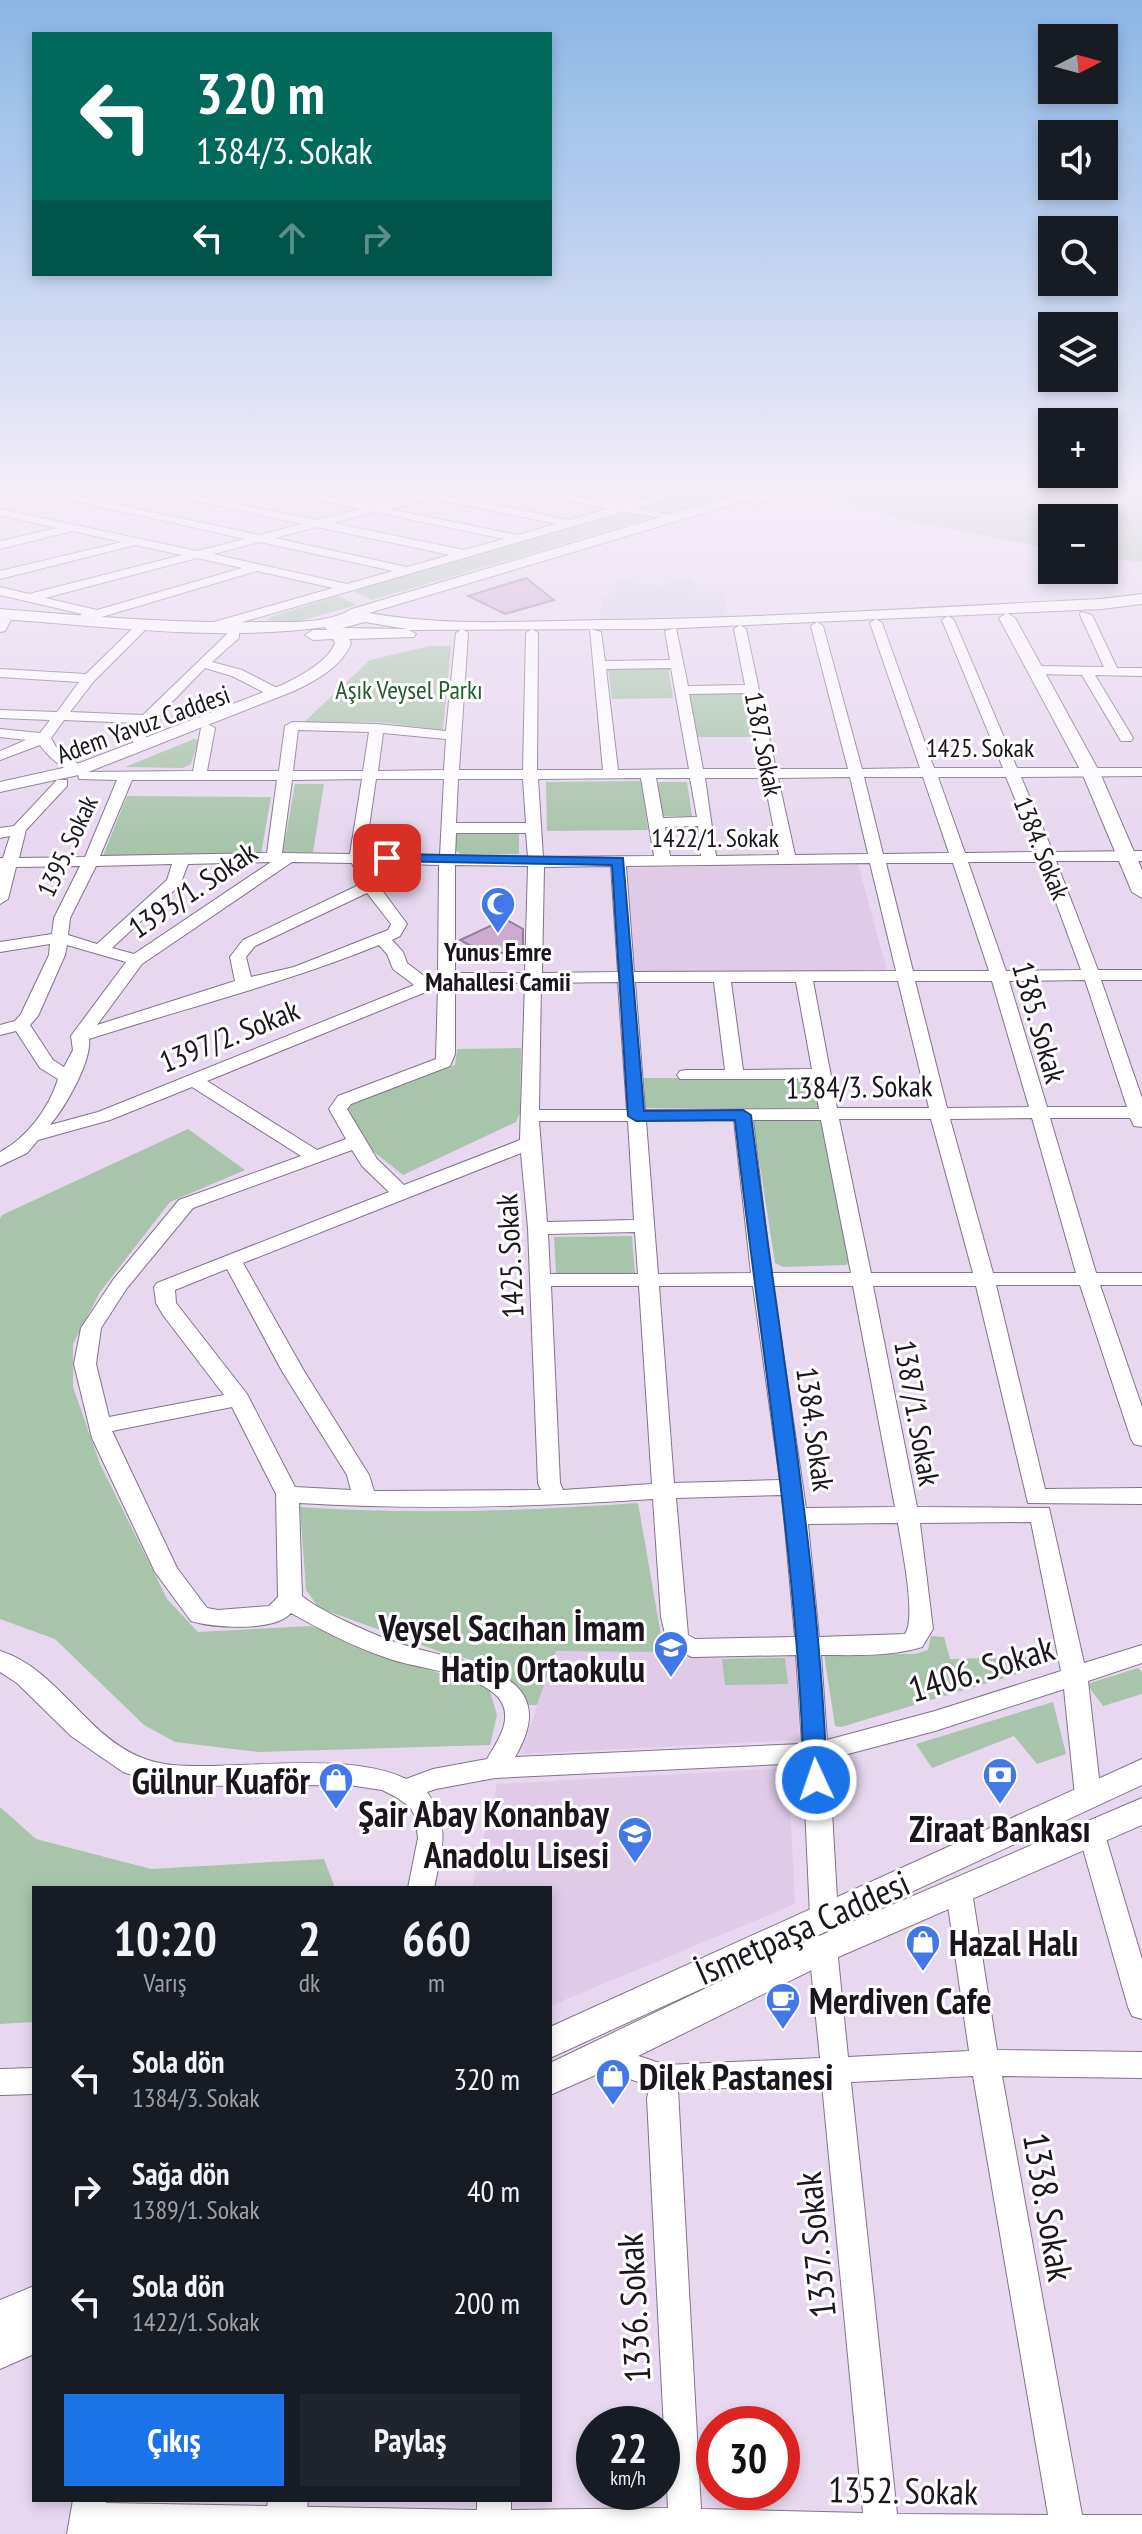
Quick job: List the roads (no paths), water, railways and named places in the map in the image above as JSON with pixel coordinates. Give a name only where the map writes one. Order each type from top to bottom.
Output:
[{"type":"main road","points":[[1,620],[90,616],[139,628],[208,628],[262,621],[340,628],[376,607]]},
{"type":"main road","points":[[379,627],[389,612],[403,607]]},
{"type":"main road","points":[[428,607],[443,621],[461,630],[981,607]]},
{"type":"main road","points":[[1,620],[234,635],[379,627],[532,633],[671,631],[1142,613]]},
{"type":"main road","points":[[1007,618],[1038,670],[1135,856],[1142,892]]},
{"type":"main road","name":"Adem Yavuz Caddesi","points":[[0,787],[80,773],[208,728],[284,708],[318,684],[379,627]]},
{"type":"main road","name":"Adem Yavuz Caddesi","points":[[0,796],[62,783],[144,744],[284,708],[305,680],[339,654],[343,643],[340,628]]},
{"type":"main road","name":"İsmetpaşa Caddesi","points":[[552,2078],[605,2058],[823,1932],[1142,1771]]},
{"type":"main road","name":"İsmetpaşa Caddesi","points":[[552,2042],[823,1932],[959,1892],[1142,1811]]},
{"type":"main road","points":[[8,2344],[32,2307]]},
{"type":"street","points":[[60,607],[90,616],[120,607]]},
{"type":"street","points":[[262,621],[296,607]]},
{"type":"street","points":[[1086,615],[1112,671]]},
{"type":"street","name":"1384. Sokak","points":[[948,620],[1047,857],[1140,1117]]},
{"type":"street","name":"1385. Sokak","points":[[876,623],[998,977],[1088,1280],[1142,1439]]},
{"type":"street","points":[[817,626],[939,1113],[985,1281],[1038,1506],[1075,1677],[1088,1796]]},
{"type":"street","points":[[0,756],[44,738],[89,678],[130,641],[139,628]]},
{"type":"street","name":"1387. Sokak","points":[[740,629],[788,860]]},
{"type":"street","points":[[402,1194],[369,1162],[338,1109],[344,1100],[444,1062],[447,860],[461,630]]},
{"type":"street","points":[[671,631],[690,730],[709,861]]},
{"type":"street","points":[[595,632],[611,774]]},
{"type":"street","name":"1425. Sokak","points":[[532,633],[530,774],[536,862],[528,1116],[538,1228],[549,1483],[556,1498]]},
{"type":"street","points":[[144,744],[137,739],[136,732],[162,698],[234,635]]},
{"type":"street","points":[[203,663],[237,673],[284,708],[377,728],[453,736]]},
{"type":"street","points":[[598,665],[677,664]]},
{"type":"street","points":[[1038,670],[1142,672]]},
{"type":"street","points":[[1086,671],[1126,738]]},
{"type":"street","points":[[0,673],[89,678]]},
{"type":"street","points":[[681,690],[754,689]]},
{"type":"street","points":[[282,857],[287,776],[284,708]]},
{"type":"street","points":[[0,714],[146,719]]},
{"type":"street","points":[[199,776],[208,728]]},
{"type":"street","points":[[80,1036],[244,984],[299,971],[394,933],[399,924],[370,886],[357,857],[377,728]]},
{"type":"street","points":[[0,733],[44,738]]},
{"type":"street","points":[[44,738],[50,749],[80,773]]},
{"type":"street","name":"1425. Sokak","points":[[80,773],[287,776],[1142,772]]},
{"type":"street","points":[[648,774],[663,861]]},
{"type":"street","name":"1395. Sokak","points":[[21,1025],[29,1016],[57,955],[62,918],[91,860],[126,776]]},
{"type":"street","points":[[0,899],[4,863],[19,829],[62,783]]},
{"type":"street","points":[[656,823],[705,821]]},
{"type":"street","points":[[449,828],[534,828]]},
{"type":"street","points":[[0,833],[19,829]]},
{"type":"street","name":"1422/1. Sokak","points":[[4,863],[282,857],[536,862],[1135,856]]},
{"type":"street","name":"1393/1. Sokak","points":[[31,1136],[60,1102],[82,1050],[80,1036],[136,960],[282,857]]},
{"type":"street","points":[[101,949],[174,882],[182,859]]},
{"type":"street","points":[[618,861],[664,1491]]},
{"type":"street","points":[[244,984],[238,957],[249,943],[370,886]]},
{"type":"street","points":[[0,947],[59,938],[136,960]]},
{"type":"street","points":[[382,939],[395,952],[399,965],[426,986]]},
{"type":"street","points":[[445,978],[1142,975]]},
{"type":"street","name":"1387/1. Sokak","points":[[664,1491],[677,1640],[692,1648],[894,1645],[916,1638],[921,1629],[920,1609],[905,1515],[804,977]]},
{"type":"street","name":"1397/2. Sokak","points":[[31,1136],[104,1116],[445,978]]},
{"type":"street","points":[[722,978],[735,1075]]},
{"type":"street","points":[[0,1030],[21,1025],[46,1064],[68,1077]]},
{"type":"street","points":[[686,1075],[821,1074]]},
{"type":"street","points":[[192,1079],[314,1156]]},
{"type":"street","name":"1384/3. Sokak","points":[[528,1116],[1037,1113],[1140,1117]]},
{"type":"street","name":"1384. Sokak","points":[[743,1115],[762,1281],[796,1516],[813,1706],[827,1750]]},
{"type":"street","points":[[0,1160],[20,1149],[31,1136]]},
{"type":"street","points":[[356,1142],[186,1204],[120,1284],[91,1328],[85,1364],[99,1426],[167,1572],[199,1615],[226,1619],[276,1614],[290,1599],[287,1494],[239,1399],[173,1315],[163,1295],[164,1287],[529,1143]]},
{"type":"street","points":[[538,1228],[645,1226]]},
{"type":"street","points":[[232,1260],[293,1371],[358,1475],[365,1499]]},
{"type":"street","points":[[538,1280],[863,1282],[1142,1279]]},
{"type":"street","points":[[99,1426],[239,1399]]},
{"type":"street","points":[[287,1494],[365,1499],[556,1498],[791,1487]]},
{"type":"street","points":[[796,1516],[905,1515],[1142,1496]]},
{"type":"street","points":[[290,1599],[300,1608],[392,1651],[486,1676],[507,1691],[518,1712],[515,1735],[495,1768]]},
{"type":"street","name":"1406. Sokak","points":[[827,1750],[1075,1677],[1142,1654]]},
{"type":"street","points":[[0,1660],[26,1676],[80,1729],[132,1765],[176,1776],[349,1775],[387,1781],[405,1790],[419,1800],[428,1815],[431,1838],[421,1886]]},
{"type":"street","points":[[405,1790],[433,1779],[495,1768],[827,1750],[823,1932]]},
{"type":"street","points":[[1092,1835],[1142,2007]]},
{"type":"street","name":"1338. Sokak","points":[[959,1892],[985,2063],[1068,2533]]},
{"type":"street","name":"1337. Sokak","points":[[823,1932],[882,2532]]},
{"type":"street","points":[[605,2058],[666,2078],[985,2063],[1142,2065]]},
{"type":"street","name":"1336. Sokak","points":[[666,2078],[662,2098],[686,2529]]},
{"type":"street","points":[[0,2082],[32,2081]]},
{"type":"street","name":"1352. Sokak","points":[[87,2518],[494,2520],[686,2529],[882,2532],[1142,2532]]},
{"type":"place","name":"Yunus Emre Mahallesi Camii","points":[[498,935]]},
{"type":"place","name":"Veysel Sacıhan İmam Hatip Ortaokulu","points":[[671,1679]]},
{"type":"place","name":"Ziraat Bankası","points":[[1000,1806]]},
{"type":"place","name":"Gülnur Kuaför","points":[[336,1811]]},
{"type":"place","name":"Şair Abay Konanbay Anadolu Lisesi","points":[[635,1865]]},
{"type":"place","name":"Hazal Halı","points":[[923,1973]]},
{"type":"place","name":"Merdiven Cafe","points":[[783,2031]]},
{"type":"place","name":"Dilek Pastanesi","points":[[613,2107]]},
{"type":"park label","name":"Aşık Veysel Parkı","points":[[409,689]]}]
